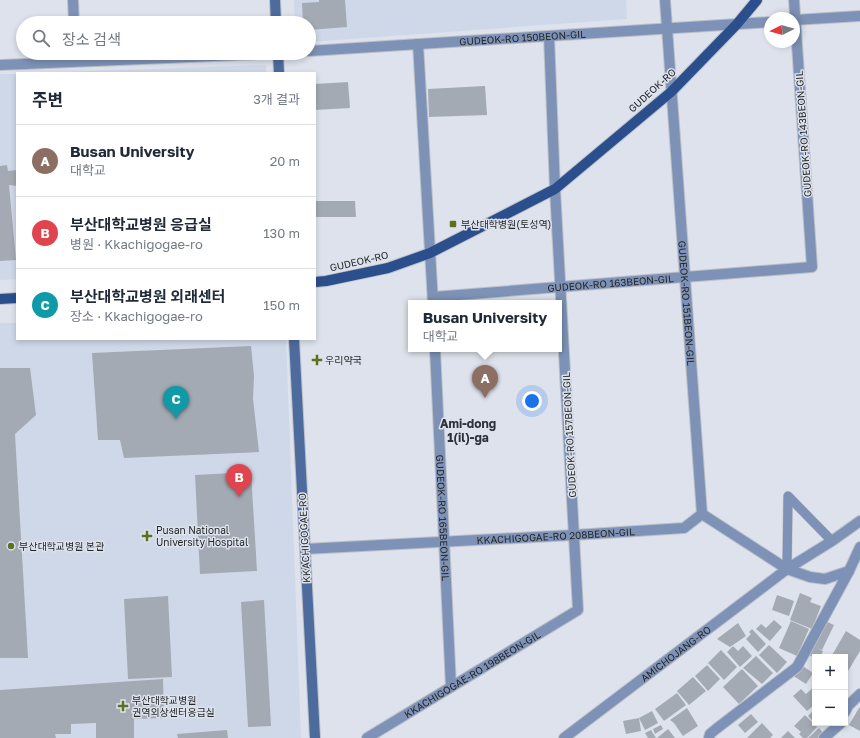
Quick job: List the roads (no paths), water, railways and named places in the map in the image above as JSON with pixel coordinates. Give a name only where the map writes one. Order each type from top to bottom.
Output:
[{"type":"main road","points":[[275,0],[276,16]]},
{"type":"main road","name":"GUDEOK-RO","points":[[316,282],[388,268],[430,253],[555,189],[671,92],[737,24],[757,0]]},
{"type":"main road","points":[[278,60],[279,72]]},
{"type":"main road","points":[[0,299],[16,298]]},
{"type":"main road","name":"KKACHIGOGAE-RO","points":[[294,340],[315,738]]},
{"type":"street","points":[[73,0],[74,16]]},
{"type":"street","name":"GUDEOK-RO 151BEON-GIL","points":[[665,0],[702,514]]},
{"type":"street","name":"GUDEOK-RO 143BEON-GIL","points":[[794,0],[795,12]]},
{"type":"street","points":[[800,20],[860,16]]},
{"type":"street","points":[[737,24],[764,22]]},
{"type":"street","name":"GUDEOK-RO 150BEON-GIL","points":[[316,51],[737,24]]},
{"type":"street","points":[[549,36],[555,189]]},
{"type":"street","points":[[418,44],[433,300]]},
{"type":"street","name":"GUDEOK-RO 143BEON-GIL","points":[[797,48],[812,267]]},
{"type":"street","points":[[0,65],[54,60]]},
{"type":"street","name":"GUDEOK-RO 157BEON-GIL","points":[[555,189],[561,300]]},
{"type":"street","name":"GUDEOK-RO 163BEON-GIL","points":[[433,300],[560,287],[812,267]]},
{"type":"street","name":"GUDEOK-RO 157BEON-GIL","points":[[562,322],[578,610]]},
{"type":"street","name":"GUDEOK-RO 165BEON-GIL","points":[[435,352],[451,687]]},
{"type":"street","points":[[702,514],[787,569],[810,577],[825,579],[854,564]]},
{"type":"street","name":"KKACHIGOGAE-RO 208BEON-GIL","points":[[305,549],[684,528],[702,514]]},
{"type":"street","name":"AMICHOJANG-RO","points":[[564,738],[787,569],[832,541],[860,521]]},
{"type":"street","points":[[709,738],[710,734],[716,729],[797,667],[854,564],[860,547]]},
{"type":"street","name":"KKACHIGOGAE-RO 198BEON-GIL","points":[[367,738],[578,610]]},
{"type":"street","points":[[848,706],[860,694]]},
{"type":"street","points":[[824,738],[838,726]]},
{"type":"lane","points":[[787,569],[788,496],[832,541]]},
{"type":"place","name":"부산대학병원(토성역)","points":[[453,224]]},
{"type":"place","name":"우리약국","points":[[317,360]]},
{"type":"place","name":"Busan University","points":[[485,398]]},
{"type":"place","name":"부산대학교병원 외래센터","points":[[176,419]]},
{"type":"place","name":"부산대학교병원 응급실","points":[[239,497]]},
{"type":"place","name":"Pusan National University Hospital","points":[[147,536]]},
{"type":"place","name":"부산대학교병원 본관","points":[[11,546]]},
{"type":"place","name":"부산대학교병원 권역외상센터응급실","points":[[123,706]]},
{"type":"district","name":"Ami-dong 1(il)-ga","points":[[468,431]]}]
